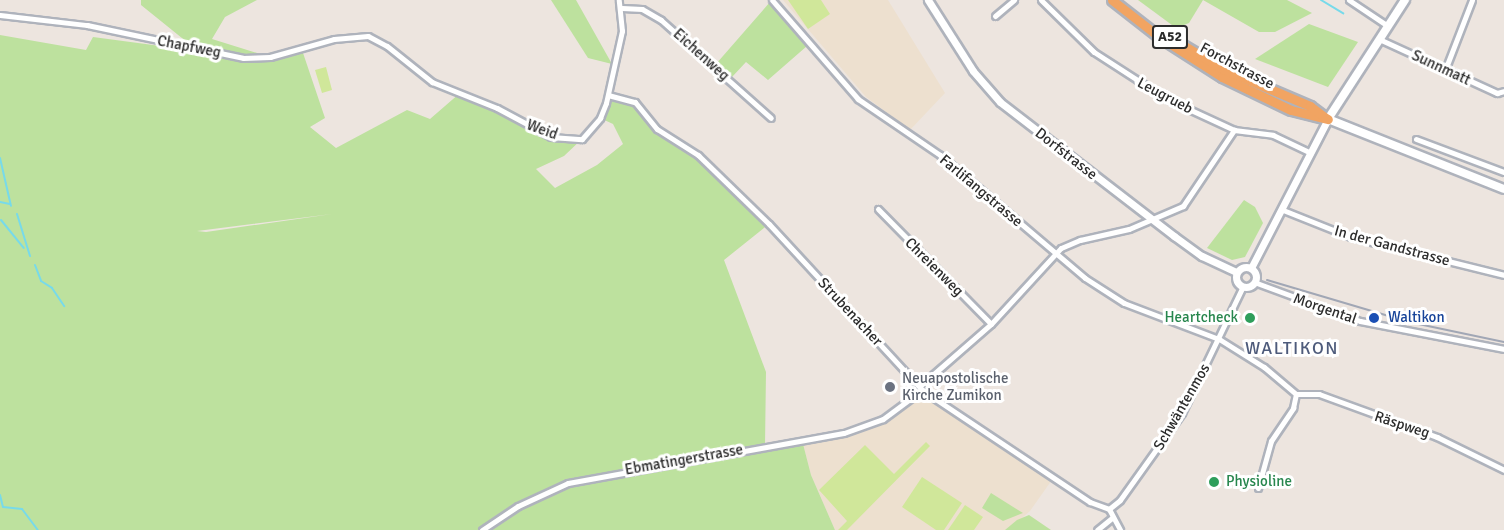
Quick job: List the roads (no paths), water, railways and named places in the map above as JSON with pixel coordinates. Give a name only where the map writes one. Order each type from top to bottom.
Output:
[{"type":"highway","name":"Forchstrasse","points":[[1112,0],[1212,72],[1291,110],[1328,119]]},
{"type":"highway","name":"Forchstrasse","points":[[1120,0],[1209,62],[1310,106],[1328,119]]},
{"type":"main road","points":[[1328,119],[1405,0]]},
{"type":"main road","name":"Forchstrasse","points":[[1328,119],[1504,189]]},
{"type":"street","name":"Weid","points":[[376,40],[432,82],[497,108],[551,137],[582,139],[600,118],[608,95],[622,31],[622,8],[619,0]]},
{"type":"street","name":"Farlifangstrasse","points":[[772,0],[858,99],[940,155],[1054,254],[1124,303],[1219,339],[1264,367],[1296,394]]},
{"type":"street","name":"Dorfstrasse","points":[[928,0],[973,71],[1000,102],[1202,256],[1237,272]]},
{"type":"street","points":[[995,16],[1014,0]]},
{"type":"street","name":"Leugrueb","points":[[1041,0],[1094,52],[1130,78],[1234,130],[1273,135],[1311,153]]},
{"type":"street","points":[[1349,0],[1388,26]]},
{"type":"street","points":[[1445,70],[1472,0]]},
{"type":"street","name":"Eichenweg","points":[[622,8],[642,9],[661,20],[771,118]]},
{"type":"street","name":"Chapfweg","points":[[0,15],[87,26],[243,58],[270,57],[356,35],[376,40]]},
{"type":"street","name":"Sunnmatt","points":[[1378,39],[1497,93],[1504,91]]},
{"type":"street","name":"Strubenacher","points":[[608,95],[635,102],[657,129],[698,155],[922,387],[1090,502],[1109,508]]},
{"type":"street","points":[[1251,268],[1242,268],[1237,272],[1238,282],[1243,286],[1254,282],[1251,268],[1283,210],[1328,119]]},
{"type":"street","points":[[1151,219],[1183,206],[1216,150],[1234,130]]},
{"type":"street","points":[[1416,139],[1504,172]]},
{"type":"street","name":"Chreienweg","points":[[878,209],[991,324]]},
{"type":"street","name":"In der Gandstrasse","points":[[1283,210],[1351,237],[1504,275]]},
{"type":"street","name":"Ebmatingerstrasse","points":[[482,530],[534,497],[568,483],[862,428],[883,418],[922,387],[991,324],[1054,254],[1080,240],[1128,229],[1151,219]]},
{"type":"street","name":"Morgental","points":[[1254,282],[1360,321],[1504,349]]},
{"type":"street","name":"Schwäntenmos","points":[[1109,508],[1116,505],[1163,443],[1219,339],[1243,286]]},
{"type":"street","points":[[1258,488],[1268,450],[1293,408],[1296,394]]},
{"type":"street","name":"Räspweg","points":[[1296,394],[1319,394],[1437,436],[1504,470]]},
{"type":"street","points":[[1109,508],[1120,530]]},
{"type":"street","points":[[1097,530],[1112,518]]},
{"type":"waterway","points":[[1321,0],[1343,13]]},
{"type":"waterway","points":[[0,158],[11,206]]},
{"type":"waterway","points":[[0,202],[10,204]]},
{"type":"waterway","points":[[17,214],[30,256]]},
{"type":"waterway","points":[[1,220],[24,248]]},
{"type":"waterway","points":[[35,265],[41,281],[52,288],[64,306]]},
{"type":"waterway","points":[[0,495],[3,507],[22,509],[38,530]]},
{"type":"railway","points":[[1267,280],[1409,322],[1504,342]]},
{"type":"place","name":"Heartcheck","points":[[1250,318]]},
{"type":"place","name":"Waltikon","points":[[1374,318]]},
{"type":"place","name":"Neuapostolische Kirche Zumikon","points":[[890,387]]},
{"type":"place","name":"Physioline","points":[[1214,482]]},
{"type":"district","name":"WALTIKON","points":[[1292,348]]}]
